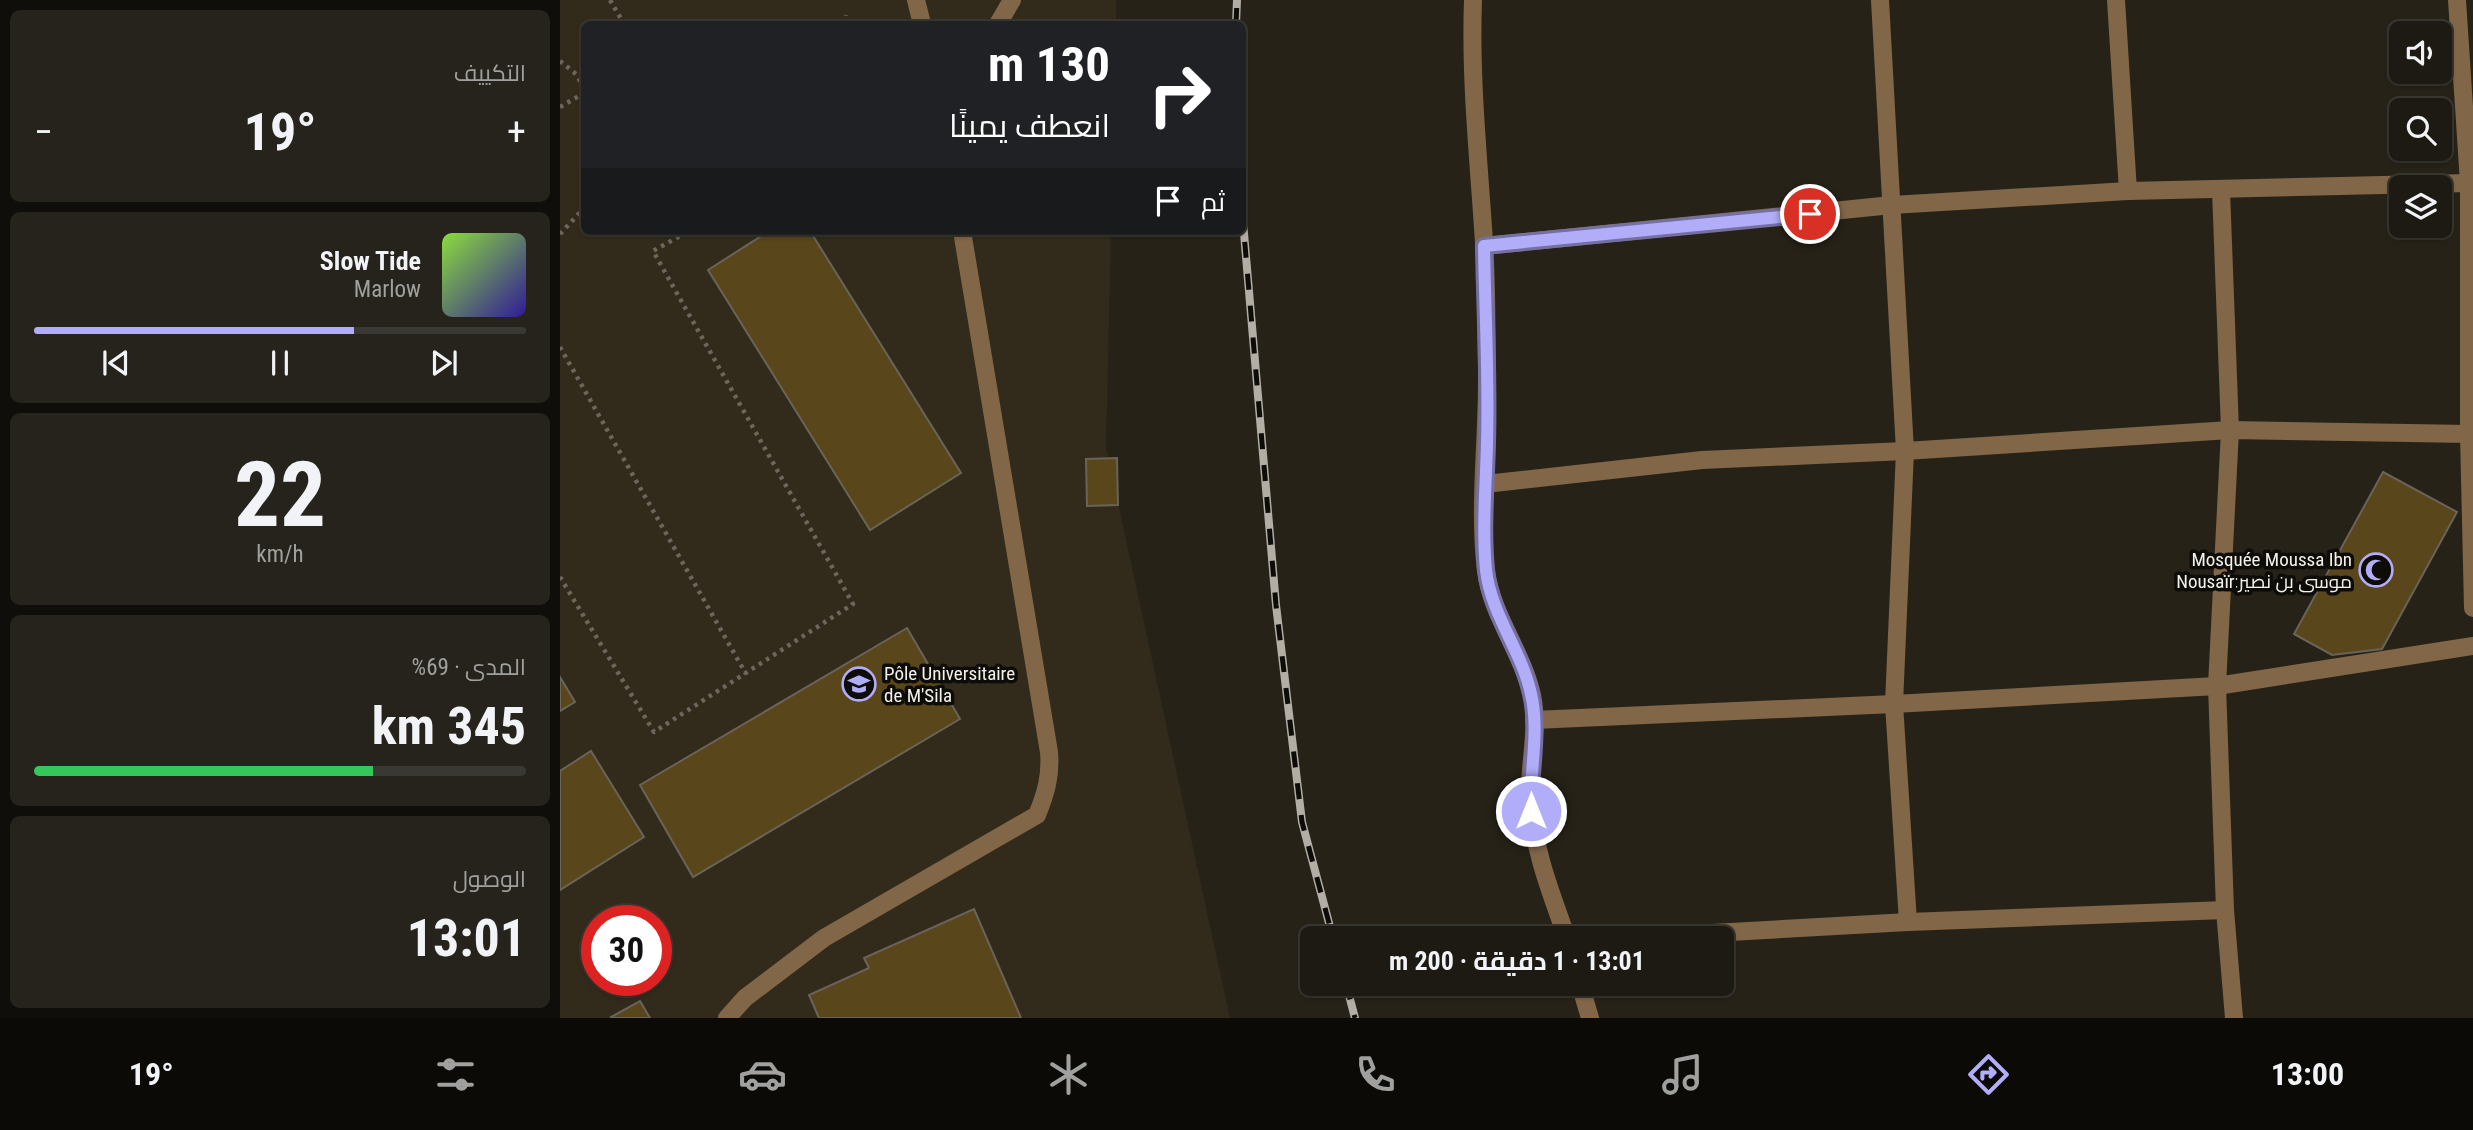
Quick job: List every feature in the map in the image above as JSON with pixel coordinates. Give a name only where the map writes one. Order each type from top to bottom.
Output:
[{"type":"street","points":[[916,0],[921,21]]},
{"type":"street","points":[[1000,21],[1012,0]]},
{"type":"street","points":[[1473,0],[1475,111],[1484,246],[1487,372],[1484,528],[1486,572],[1491,598],[1525,671],[1532,697],[1532,830],[1563,926]]},
{"type":"street","points":[[1880,0],[1905,451],[1894,704],[1908,922]]},
{"type":"street","points":[[2116,0],[2128,191]]},
{"type":"street","points":[[2457,0],[2466,28],[2473,608]]},
{"type":"street","points":[[1484,246],[1892,205],[2128,191],[2469,183]]},
{"type":"street","points":[[2221,190],[2230,430],[2217,686],[2225,910],[2234,1018]]},
{"type":"street","points":[[727,1018],[745,998],[824,938],[1037,815],[1046,794],[1051,773],[1049,752],[963,235]]},
{"type":"street","points":[[1485,484],[1702,460],[1905,451],[2230,430],[2469,434]]},
{"type":"street","points":[[1534,720],[2217,686],[2473,646]]},
{"type":"street","points":[[1734,932],[2225,910]]},
{"type":"street","points":[[1584,996],[1590,1018]]},
{"type":"path","points":[[610,0],[622,21]]},
{"type":"path","points":[[845,21],[846,15]]},
{"type":"path","points":[[560,61],[576,74],[581,83]]},
{"type":"path","points":[[560,107],[581,95]]},
{"type":"path","points":[[560,234],[581,211]]},
{"type":"path","points":[[560,577],[654,732],[853,604],[653,251],[682,235]]},
{"type":"path","points":[[560,347],[746,674]]},
{"type":"shaded area","name":"Pôle Universitaire de M'Sila","points":[[560,0],[1116,0],[1116,21],[581,21],[581,235],[1111,235],[1106,448],[1230,1018],[560,1018]]},
{"type":"building","points":[[763,235],[812,235],[961,473],[870,530],[708,270]]},
{"type":"building","points":[[1117,458],[1118,505],[1087,506],[1086,459]]},
{"type":"building","points":[[2383,472],[2457,512],[2382,649],[2332,655],[2294,634]]},
{"type":"building","points":[[907,628],[960,719],[693,877],[640,785]]},
{"type":"building","points":[[560,677],[575,702],[560,711]]},
{"type":"building","points":[[591,751],[644,837],[560,890],[560,771]]},
{"type":"building","points":[[974,909],[1021,1018],[819,1018],[809,995],[869,968],[864,958]]},
{"type":"building","points":[[640,1001],[650,1018],[611,1017]]},
{"type":"railway","points":[[1236,21],[1237,0]]},
{"type":"railway","points":[[1244,235],[1276,605],[1302,822],[1330,926]]},
{"type":"railway","points":[[1349,996],[1355,1018]]},
{"type":"place","name":"Mosquée Moussa Ibn Nousaïr;موسى بن نصير","points":[[2376,570]]},
{"type":"place","name":"Pôle Universitaire de M'Sila","points":[[859,684]]},
{"type":"route","points":[[1531,811],[1534,720],[1532,697],[1525,671],[1491,598],[1486,572],[1484,528],[1487,372],[1484,246],[1810,214]]}]
